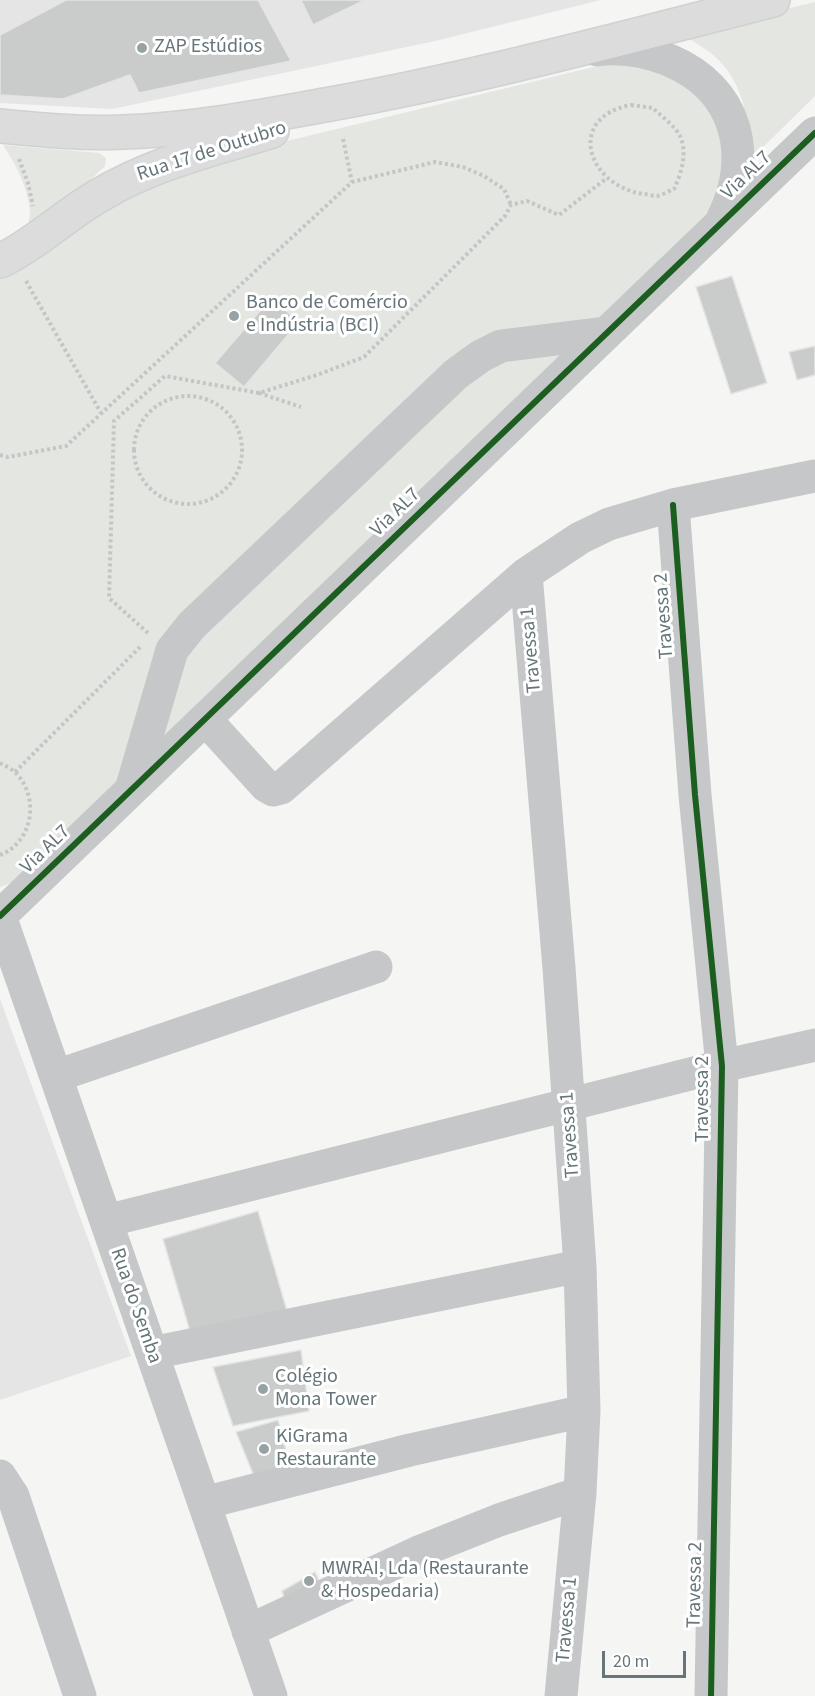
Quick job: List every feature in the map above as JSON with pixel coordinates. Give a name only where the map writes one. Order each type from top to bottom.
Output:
[{"type":"main road","name":"Rua 17 de Outubro","points":[[7,139],[126,132],[251,118],[406,91],[560,55],[773,0]]},
{"type":"main road","name":"Rua 17 de Outubro","points":[[11,268],[34,241],[99,195],[131,178],[167,163],[406,91]]},
{"type":"street","points":[[560,55],[606,49],[636,49],[686,68],[714,91],[731,117],[738,145],[735,190],[718,227]]},
{"type":"street","name":"Via AL7","points":[[0,916],[815,133]]},
{"type":"street","points":[[131,791],[172,650],[192,625],[456,374],[481,356],[501,346],[605,333]]},
{"type":"street","points":[[206,720],[266,786],[273,790],[281,788],[526,574],[580,538],[609,524],[673,505],[815,476]]},
{"type":"street","name":"Travessa 2","points":[[673,505],[695,795],[722,1066],[711,1696]]},
{"type":"street","name":"Travessa 1","points":[[526,574],[580,1266],[584,1411],[580,1493],[561,1696]]},
{"type":"street","name":"Rua do Semba","points":[[0,916],[271,1696]]},
{"type":"street","points":[[56,1076],[376,967]]},
{"type":"street","points":[[106,1221],[722,1066],[815,1045]]},
{"type":"street","points":[[152,1353],[580,1266]]},
{"type":"street","points":[[204,1503],[410,1450],[584,1411]]},
{"type":"street","points":[[0,1476],[13,1496],[80,1696]]},
{"type":"street","points":[[248,1631],[431,1547],[500,1520],[580,1493]]},
{"type":"path","points":[[631,105],[652,108],[680,136],[682,172],[674,189],[656,196],[637,193],[620,187],[607,178],[597,167],[591,152],[591,134],[600,120],[614,108],[631,105]]},
{"type":"path","points":[[7,139],[28,183],[33,203],[34,241]]},
{"type":"path","points":[[343,139],[352,182]]},
{"type":"path","points":[[0,455],[8,456],[66,446],[352,182],[435,162],[463,167],[483,176],[504,189],[511,205]]},
{"type":"path","points":[[259,393],[364,357],[505,216],[511,205],[526,201],[559,215],[607,178]]},
{"type":"path","points":[[11,268],[102,413]]},
{"type":"path","points":[[152,636],[109,598],[114,421],[165,376],[259,393],[301,407]]},
{"type":"path","points":[[180,397],[198,397],[216,404],[231,416],[240,432],[243,451],[240,468],[232,482],[220,494],[205,502],[188,504],[171,501],[156,494],[144,482],[136,466],[134,449],[137,431],[147,415],[162,403],[180,397]]},
{"type":"path","points":[[15,771],[143,644]]},
{"type":"path","points":[[0,763],[15,771],[24,784],[30,799],[31,814],[27,829],[18,843],[0,855]]},
{"type":"shaded area","points":[[0,0],[601,0],[435,41],[112,109],[0,103]]},
{"type":"shaded area","points":[[815,2],[815,96],[751,159],[743,102],[732,77],[712,54],[681,34]]},
{"type":"shaded area","points":[[635,63],[694,88],[712,111],[726,140],[727,170],[701,229],[20,880],[0,887],[0,277],[95,208],[229,155],[598,66]]},
{"type":"shaded area","points":[[3,145],[99,153],[106,158],[105,166],[25,235],[30,211],[27,193],[17,168]]},
{"type":"shaded area","points":[[0,999],[131,1356],[0,1400]]},
{"type":"building","name":"ZAP Estúdios","points":[[66,0],[258,0],[291,61],[139,93],[130,75],[63,99],[0,95],[0,35]]},
{"type":"building","points":[[301,0],[365,0],[313,25]]},
{"type":"building","points":[[732,276],[767,383],[731,394],[696,287]]},
{"type":"building","points":[[271,298],[299,322],[244,387],[215,363]]},
{"type":"building","points":[[815,346],[815,375],[797,380],[789,352]]},
{"type":"building","points":[[258,1211],[287,1311],[192,1338],[163,1239]]},
{"type":"building","name":"Colégio Mona Tower","points":[[301,1350],[309,1411],[233,1426],[213,1367]]},
{"type":"building","name":"KiGrama Restaurante","points":[[278,1420],[290,1466],[254,1476],[236,1432]]},
{"type":"building","name":"MWRAI, Lda (Restaurante & Hospedaria)","points":[[315,1572],[323,1591],[288,1610],[282,1591]]},
{"type":"cycle path","points":[[0,916],[815,133]]},
{"type":"cycle path","points":[[673,505],[695,795],[722,1066],[711,1696]]},
{"type":"place","name":"ZAP Estúdios","points":[[142,48]]},
{"type":"place","name":"Banco de Comércio e Indústria (BCI)","points":[[234,316]]},
{"type":"place","name":"Colégio Mona Tower","points":[[263,1389]]},
{"type":"place","name":"KiGrama Restaurante","points":[[264,1449]]},
{"type":"place","name":"MWRAI, Lda (Restaurante & Hospedaria)","points":[[309,1581]]}]
